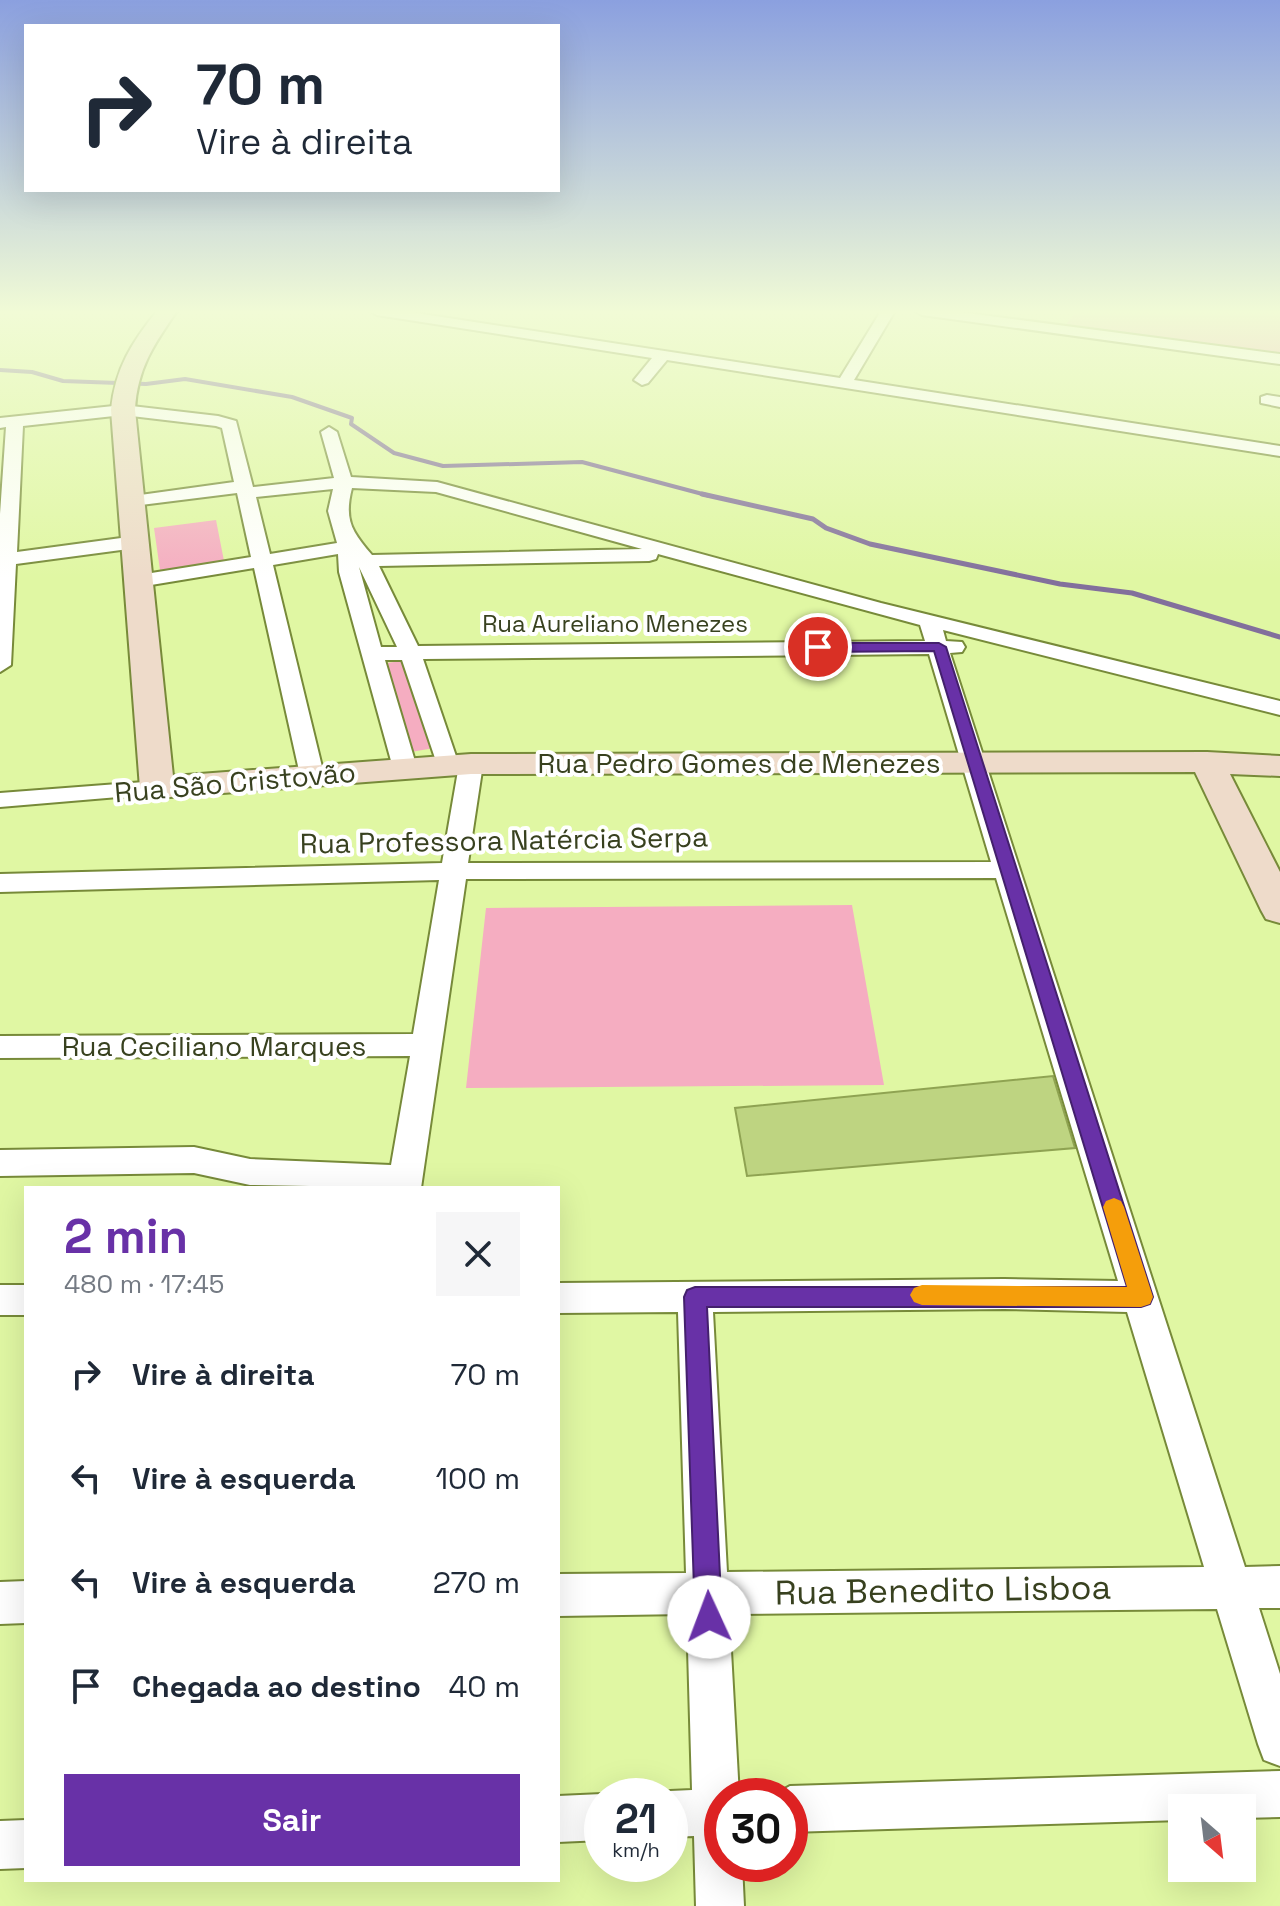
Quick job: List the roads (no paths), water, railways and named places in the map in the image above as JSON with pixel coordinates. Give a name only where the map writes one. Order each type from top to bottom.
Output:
[{"type":"street","points":[[0,665],[2,581],[7,559],[4,528],[8,423],[94,400]]},
{"type":"street","points":[[125,400],[157,788]]},
{"type":"street","points":[[150,400],[230,425],[234,434],[312,775]]},
{"type":"street","points":[[958,400],[1280,451]]},
{"type":"street","points":[[0,1163],[194,1160],[250,1172],[405,1184],[456,871],[459,764],[410,651],[352,550],[337,511],[344,482],[329,432]]},
{"type":"street","points":[[133,501],[344,482],[437,487],[929,620],[1280,708]]},
{"type":"street","points":[[7,559],[136,542]]},
{"type":"street","points":[[352,550],[372,654],[405,768]]},
{"type":"street","points":[[139,581],[262,559],[352,550],[682,554]]},
{"type":"street","points":[[929,620],[1280,1744]]},
{"type":"street","name":"Rua Aureliano Menezes","points":[[372,654],[410,651],[939,647],[1051,650]]},
{"type":"street","points":[[1207,762],[1280,910]]},
{"type":"street","name":"Rua Pedro Gomes de Menezes","points":[[459,764],[1269,762]]},
{"type":"street","name":"Rua São Cristovão","points":[[0,800],[459,764]]},
{"type":"street","name":"Rua Professora Natércia Serpa","points":[[0,883],[456,871],[1008,870]]},
{"type":"street","name":"Rua Ceciliano Marques","points":[[0,1047],[427,1045]]},
{"type":"street","points":[[695,1297],[717,1778]]},
{"type":"street","points":[[560,1298],[1141,1297]]},
{"type":"street","points":[[0,1300],[24,1300]]},
{"type":"street","name":"Rua Benedito Lisboa","points":[[560,1595],[1280,1587]]},
{"type":"street","points":[[0,1603],[24,1602]]},
{"type":"street","points":[[808,1808],[1280,1794]]},
{"type":"street","points":[[560,1819],[584,1818]]},
{"type":"street","points":[[0,1845],[24,1844]]},
{"type":"street","points":[[720,1882],[720,1906]]},
{"type":"waterway","points":[[300,400],[352,418],[351,424],[394,453],[443,466],[582,462],[705,495]]},
{"type":"waterway","points":[[705,495],[813,519],[826,528],[870,544],[1060,584],[1132,593],[1280,637]]},
{"type":"waterway","points":[[705,495],[710,496]]}]
